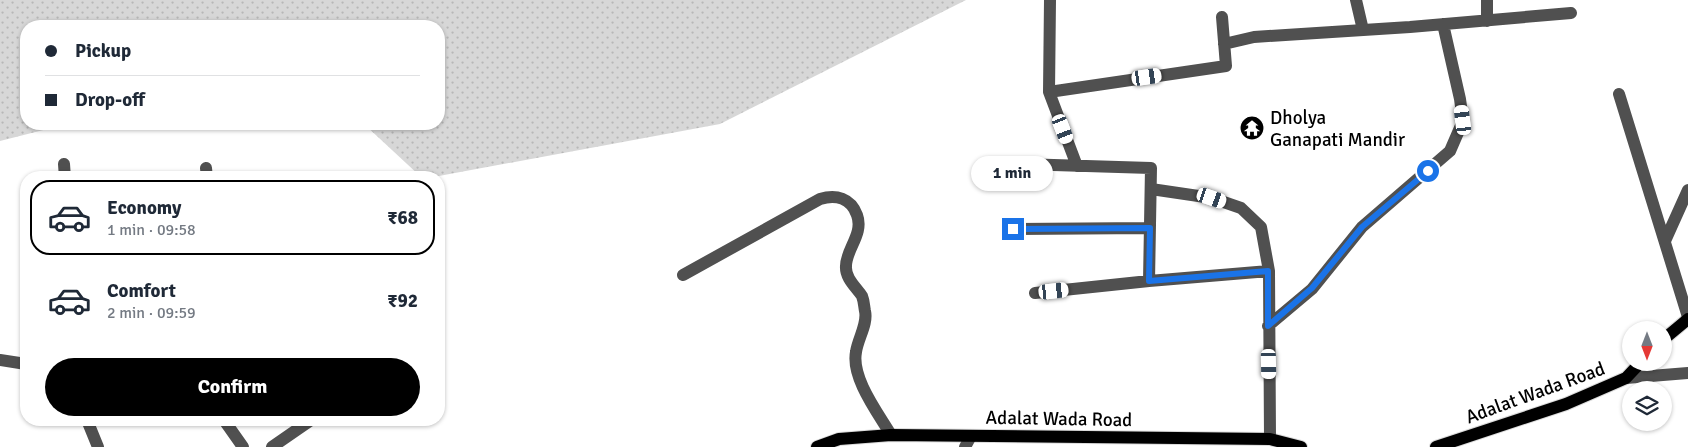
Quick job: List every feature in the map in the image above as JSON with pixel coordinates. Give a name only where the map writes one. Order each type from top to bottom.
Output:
[{"type":"main road","points":[[1672,332],[1688,318]]},
{"type":"main road","name":"Adalat Wada Road","points":[[1436,447],[1566,404],[1626,378],[1633,371]]},
{"type":"main road","name":"Adalat Wada Road","points":[[817,447],[839,439],[891,435],[1002,442],[1270,439],[1301,447]]},
{"type":"street","points":[[1050,0],[1049,92],[1077,166]]},
{"type":"street","points":[[1356,0],[1363,30]]},
{"type":"street","points":[[1487,0],[1488,21]]},
{"type":"street","points":[[1224,44],[1254,37],[1488,21],[1571,13]]},
{"type":"street","points":[[1049,92],[1226,66],[1222,17]]},
{"type":"street","points":[[1268,326],[1312,288],[1362,227],[1450,151],[1463,120],[1443,24]]},
{"type":"street","points":[[1619,94],[1688,318]]},
{"type":"street","points":[[64,164],[64,171]]},
{"type":"street","points":[[1021,164],[1151,168],[1149,281]]},
{"type":"street","points":[[1151,189],[1212,198],[1241,208],[1261,227],[1268,271],[1270,439]]},
{"type":"street","points":[[1665,241],[1688,190]]},
{"type":"street","points":[[683,275],[820,199],[830,196],[841,197],[851,203],[858,216],[859,227],[848,257],[846,273],[863,298],[866,315],[855,353],[861,385],[891,435]]},
{"type":"street","points":[[1013,229],[1150,228]]},
{"type":"street","points":[[1035,293],[1268,271]]},
{"type":"street","points":[[0,360],[20,363]]},
{"type":"street","points":[[1626,378],[1688,373]]},
{"type":"street","points":[[89,426],[98,447]]},
{"type":"street","points":[[228,426],[244,447]]},
{"type":"street","points":[[272,447],[302,426]]},
{"type":"shaded area","points":[[0,0],[966,0],[720,124],[445,175],[445,171],[415,171],[370,130],[445,130],[445,20],[20,20],[20,130],[43,130],[0,141]]},
{"type":"place","name":"Dholya Ganapati Mandir","points":[[1252,128]]},
{"type":"route","points":[[1013,229],[1150,228],[1149,281],[1268,271],[1268,326],[1312,288],[1362,227],[1428,171]]}]
